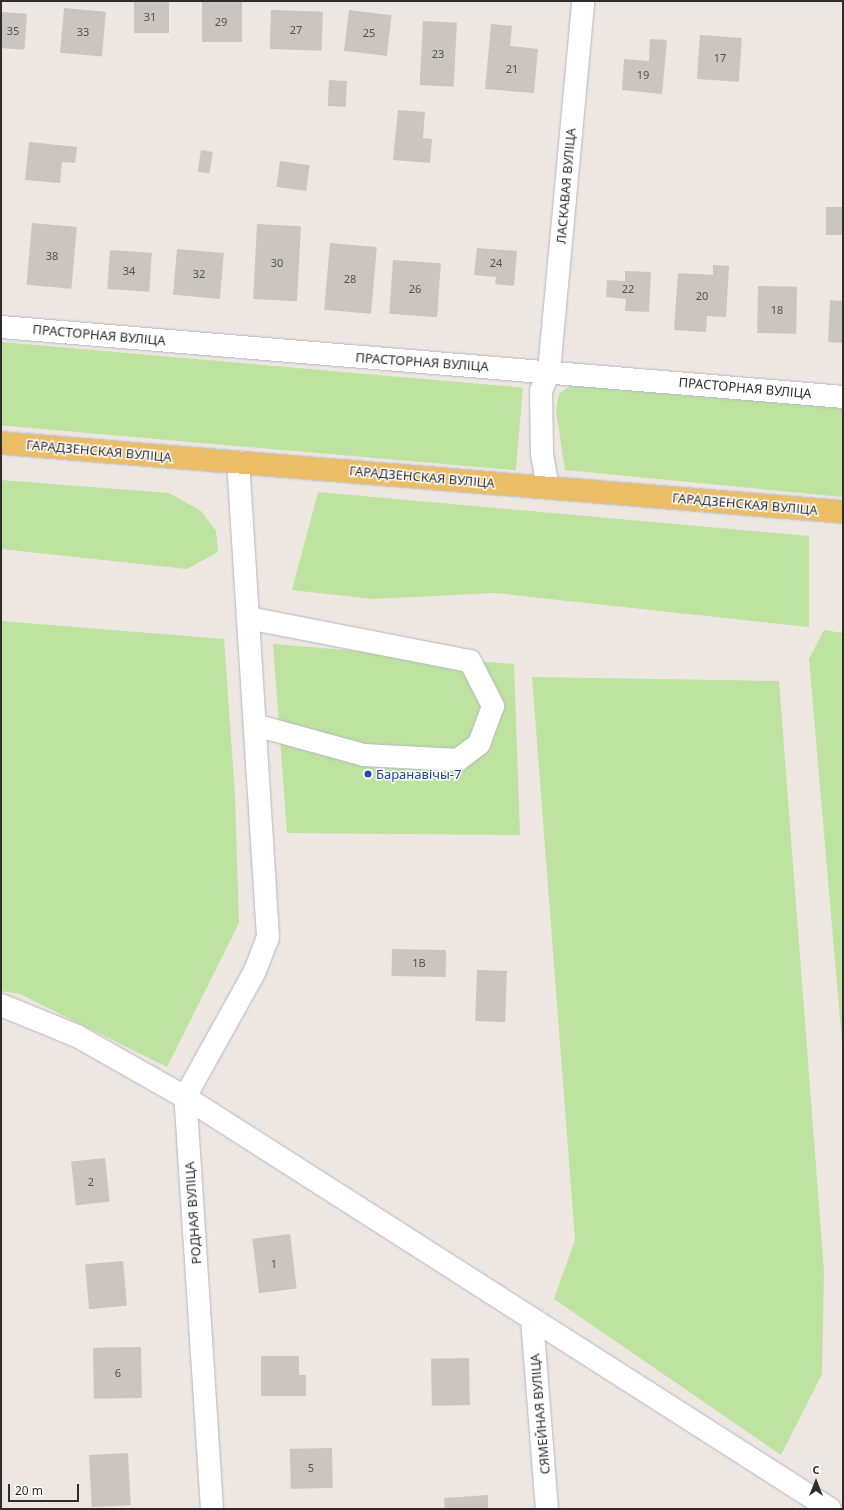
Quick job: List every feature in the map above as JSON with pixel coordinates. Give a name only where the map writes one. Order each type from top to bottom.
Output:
[{"type":"main road","name":"ГАРАДЗЕНСКАЯ ВУЛІЦА","points":[[1,442],[843,512]]},
{"type":"street","name":"ЛАСКАВАЯ ВУЛІЦА","points":[[548,488],[542,453],[542,391],[549,370],[583,1]]},
{"type":"street","name":"ПРАСТОРНАЯ ВУЛІЦА","points":[[1,327],[289,352],[549,370],[843,397]]},
{"type":"street","points":[[185,1097],[255,970],[268,937],[238,462]]},
{"type":"street","points":[[248,618],[470,661],[493,706],[479,744],[458,760],[364,755],[255,725]]},
{"type":"street","points":[[1,1006],[77,1036],[185,1097],[830,1509]]},
{"type":"street","name":"РОДНАЯ ВУЛІЦА","points":[[185,1097],[212,1509]]},
{"type":"street","name":"СЯМЕЙНАЯ ВУЛІЦА","points":[[532,1319],[547,1509]]},
{"type":"green space","points":[[1,342],[523,388],[516,470],[1,425]]},
{"type":"green space","points":[[571,385],[843,406],[843,497],[565,470],[556,411],[559,394]]},
{"type":"green space","points":[[1,480],[169,493],[201,511],[216,531],[218,552],[187,569],[1,549]]},
{"type":"green space","points":[[318,492],[809,536],[809,627],[495,593],[373,599],[292,590]]},
{"type":"green space","points":[[1,621],[224,639],[235,795],[239,923],[167,1067],[20,994],[1,991]]},
{"type":"green space","points":[[824,630],[843,633],[843,1054],[809,659]]},
{"type":"green space","points":[[273,644],[514,664],[520,835],[287,833]]},
{"type":"green space","points":[[532,677],[779,681],[824,1271],[822,1374],[781,1455],[554,1299],[575,1240]]},
{"type":"building","points":[[134,1],[169,1],[169,33],[134,33]]},
{"type":"building","points":[[202,1],[242,1],[242,42],[202,42]]},
{"type":"building","points":[[64,8],[106,12],[102,56],[60,53]]},
{"type":"building","points":[[271,10],[323,12],[322,51],[270,49]]},
{"type":"building","points":[[349,10],[392,15],[387,56],[344,51]]},
{"type":"building","points":[[1,12],[27,14],[24,50],[1,48]]},
{"type":"building","points":[[423,21],[457,23],[454,87],[420,85]]},
{"type":"building","points":[[491,24],[512,26],[510,46],[538,49],[534,93],[485,89]]},
{"type":"building","points":[[700,35],[742,38],[739,82],[697,79]]},
{"type":"building","points":[[650,39],[667,40],[662,94],[622,90],[624,59],[649,61]]},
{"type":"building","points":[[329,80],[347,81],[346,107],[328,106]]},
{"type":"building","points":[[398,110],[425,112],[423,138],[432,139],[430,163],[393,160]]},
{"type":"building","points":[[29,142],[77,147],[75,163],[62,162],[60,183],[25,180]]},
{"type":"building","points":[[201,150],[213,152],[209,174],[198,172]]},
{"type":"building","points":[[280,161],[310,165],[306,191],[276,187]]},
{"type":"building","points":[[826,207],[843,207],[843,235],[826,235]]},
{"type":"building","points":[[32,223],[77,227],[71,289],[27,285]]},
{"type":"building","points":[[257,224],[301,226],[297,301],[253,299]]},
{"type":"building","points":[[330,243],[377,247],[371,314],[324,310]]},
{"type":"building","points":[[477,248],[517,251],[514,286],[495,284],[496,277],[474,275]]},
{"type":"building","points":[[177,249],[224,253],[220,299],[173,295]]},
{"type":"building","points":[[110,250],[152,253],[149,292],[107,289]]},
{"type":"building","points":[[393,260],[441,263],[437,317],[389,314]]},
{"type":"building","points":[[713,265],[729,266],[726,317],[707,316],[706,332],[674,330],[678,273],[713,275]]},
{"type":"building","points":[[625,271],[651,272],[649,312],[625,311],[626,299],[606,297],[607,280],[625,281]]},
{"type":"building","points":[[758,286],[797,287],[796,334],[757,333]]},
{"type":"building","points":[[830,300],[843,301],[843,343],[828,342]]},
{"type":"building","points":[[392,949],[446,950],[446,977],[392,976]]},
{"type":"building","points":[[477,970],[507,971],[505,1022],[475,1021]]},
{"type":"building","points":[[105,1158],[110,1202],[76,1205],[71,1162]]},
{"type":"building","points":[[290,1234],[297,1289],[259,1293],[252,1239]]},
{"type":"building","points":[[123,1261],[127,1306],[89,1309],[85,1264]]},
{"type":"building","points":[[141,1347],[142,1398],[94,1399],[93,1348]]},
{"type":"building","points":[[261,1356],[299,1356],[299,1375],[306,1375],[306,1396],[261,1396]]},
{"type":"building","points":[[469,1358],[470,1405],[432,1406],[431,1359]]},
{"type":"building","points":[[332,1448],[333,1488],[291,1489],[290,1449]]},
{"type":"building","points":[[128,1453],[131,1505],[92,1507],[89,1455]]},
{"type":"building","points":[[488,1495],[488,1509],[445,1509],[444,1498]]},
{"type":"place","name":"Баранавічы-7","points":[[368,774]]}]
